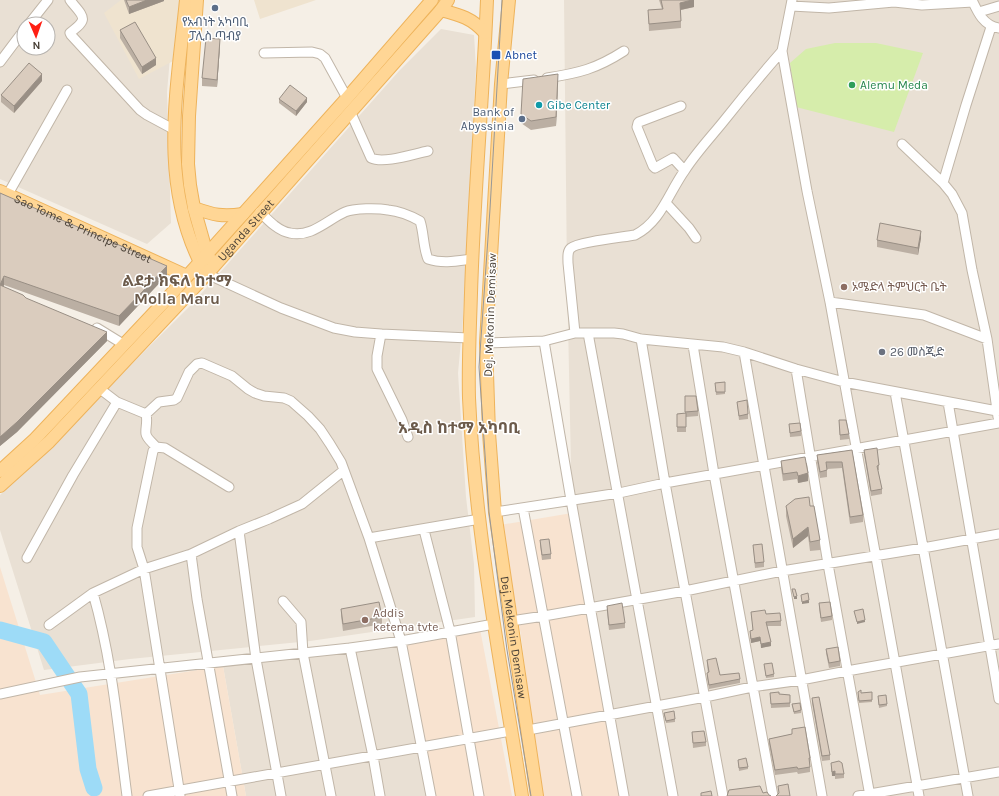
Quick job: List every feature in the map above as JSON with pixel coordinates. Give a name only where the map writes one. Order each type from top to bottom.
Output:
[{"type":"main road","points":[[186,0],[173,129],[174,167],[182,213],[203,258],[210,269]]},
{"type":"main road","points":[[197,0],[188,137],[190,185],[203,258]]},
{"type":"main road","name":"Uganda Street","points":[[0,470],[34,440],[187,276],[347,98],[432,0]]},
{"type":"main road","name":"Dej. Mekonin Demisaw","points":[[487,0],[472,258],[469,338],[469,398],[480,519],[494,624],[522,796]]},
{"type":"main road","name":"Dej. Mekonin Demisaw","points":[[509,0],[502,84],[486,343],[489,433],[495,512],[537,796]]},
{"type":"main road","points":[[444,5],[456,14],[477,24],[485,33]]},
{"type":"main road","name":"Uganda Street","points":[[0,486],[49,442],[100,389],[210,269],[444,5]]},
{"type":"main road","name":"Sao Tome & Principe Street","points":[[4,192],[187,276]]},
{"type":"main road","points":[[194,208],[213,215],[229,216],[243,214]]},
{"type":"street","points":[[35,16],[48,0]]},
{"type":"street","points":[[70,0],[83,18],[82,22],[70,32],[71,35],[140,110],[147,116],[173,129]]},
{"type":"street","points":[[918,791],[830,302],[782,52],[791,2],[829,8],[894,2],[922,5],[973,1],[984,21],[995,28],[966,105],[943,183]]},
{"type":"street","points":[[979,12],[999,6]]},
{"type":"street","points":[[0,62],[16,41]]},
{"type":"street","points":[[502,84],[540,80],[591,69],[624,51]]},
{"type":"street","points":[[264,53],[312,52],[320,54],[325,58],[347,98]]},
{"type":"street","points":[[575,332],[568,262],[570,248],[585,243],[635,235],[642,232],[666,203],[684,170],[751,87],[782,52]]},
{"type":"street","points":[[4,192],[67,90]]},
{"type":"street","points":[[681,106],[639,122],[637,127],[655,168],[673,158],[684,170]]},
{"type":"street","points":[[350,111],[371,158],[383,160],[428,151]]},
{"type":"street","points":[[495,512],[618,493],[714,474],[999,424],[987,339],[972,270],[962,213],[952,194],[943,183],[902,144]]},
{"type":"street","points":[[666,203],[696,238]]},
{"type":"street","points":[[260,212],[279,228],[289,233],[303,234],[310,233],[346,211],[368,209],[388,210],[420,220],[425,252],[428,259],[437,262],[450,262],[472,258]]},
{"type":"street","points":[[210,269],[281,308],[318,323],[344,330],[380,334],[469,338]]},
{"type":"street","points":[[830,302],[924,315],[987,339]]},
{"type":"street","points":[[91,326],[123,344]]},
{"type":"street","points":[[486,343],[544,341],[575,332],[614,332],[641,339],[723,347],[844,382],[997,411]]},
{"type":"street","points":[[588,333],[673,796]]},
{"type":"street","points":[[380,334],[377,369],[402,420],[408,437]]},
{"type":"street","points":[[641,339],[665,483],[723,796]]},
{"type":"street","points":[[544,341],[624,796]]},
{"type":"street","points":[[693,345],[714,474],[773,796]]},
{"type":"street","points":[[744,352],[822,796]]},
{"type":"street","points":[[146,414],[159,402],[174,400],[177,398],[189,372],[197,364],[202,363],[232,376],[255,393],[264,396],[284,398],[291,401],[320,429],[341,462],[369,538],[401,641],[431,796]]},
{"type":"street","points":[[796,369],[828,564],[870,795]]},
{"type":"street","points":[[100,389],[117,402],[146,414]]},
{"type":"street","points":[[894,392],[968,796]]},
{"type":"street","points":[[27,558],[73,475],[117,402]]},
{"type":"street","points":[[948,402],[999,699]]},
{"type":"street","points":[[146,414],[148,422],[146,432],[147,436],[156,447],[165,448],[229,487]]},
{"type":"street","points":[[156,447],[153,451],[137,528],[137,547],[144,569],[180,793]]},
{"type":"street","points":[[49,624],[93,592],[144,569],[191,554],[239,531],[302,504],[344,471]]},
{"type":"street","points":[[523,508],[577,796]]},
{"type":"street","points":[[369,538],[424,530],[480,519]]},
{"type":"street","points":[[424,530],[450,631],[479,796]]},
{"type":"street","points":[[239,531],[256,659],[281,796]]},
{"type":"street","points":[[511,621],[685,591],[782,571],[999,534]]},
{"type":"street","points":[[191,554],[197,599],[232,796]]},
{"type":"street","points":[[93,592],[99,613],[110,673],[128,796]]},
{"type":"street","points":[[283,601],[301,622],[303,653],[326,764],[331,796]]},
{"type":"street","points":[[0,694],[80,677],[350,648],[401,641],[494,624]]},
{"type":"street","points":[[528,730],[563,722],[609,715],[752,687],[801,680],[847,670],[999,644]]},
{"type":"street","points":[[350,648],[380,796]]},
{"type":"street","points":[[148,796],[180,793],[230,781],[511,731]]},
{"type":"street","points":[[858,796],[918,791],[965,778],[999,772]]},
{"type":"shaded area","points":[[0,0],[175,0],[167,92],[171,223],[147,244],[0,179]]},
{"type":"shaded area","points":[[121,0],[180,0],[175,60],[139,79],[104,13]]},
{"type":"shaded area","points":[[254,0],[316,0],[260,19]]},
{"type":"shaded area","points":[[564,0],[999,0],[999,796],[625,796],[572,513],[567,276]]},
{"type":"shaded area","points":[[441,29],[474,35],[476,68],[463,319],[458,373],[466,497],[474,564],[475,617],[310,641],[130,659],[44,670],[0,530],[0,495],[192,304],[399,71]]},
{"type":"shaded area","points":[[572,513],[626,796],[542,796],[521,635],[500,525]]},
{"type":"shaded area","points":[[0,567],[40,695],[223,666],[246,796],[0,796]]},
{"type":"shaded area","points":[[480,629],[512,796],[433,796],[405,638]]},
{"type":"shaded area","points":[[405,638],[433,796],[246,796],[223,666]]},
{"type":"green space","name":"Alemu Meda","points":[[835,43],[876,43],[923,53],[894,132],[796,107],[790,63],[806,49]]},
{"type":"building","points":[[126,0],[147,0],[129,7]]},
{"type":"building","points":[[661,0],[692,0],[680,3],[681,21],[649,24],[648,10],[663,9]]},
{"type":"building","points":[[135,22],[156,58],[142,67],[120,30]]},
{"type":"building","points":[[206,38],[220,39],[217,80],[202,78]]},
{"type":"building","points":[[29,63],[42,74],[14,106],[1,95]]},
{"type":"building","name":"Gibe Center","points":[[558,74],[556,117],[531,121],[521,114],[523,79]]},
{"type":"building","points":[[290,85],[307,98],[296,111],[279,99]]},
{"type":"building","points":[[0,193],[167,266],[119,316],[4,276],[0,285]]},
{"type":"building","points":[[880,223],[921,231],[918,248],[877,240]]},
{"type":"building","points":[[0,285],[23,295],[26,298],[107,332],[17,422],[0,437]]},
{"type":"building","points":[[725,382],[725,392],[716,392],[715,383]]},
{"type":"building","points":[[685,396],[696,396],[698,411],[685,412]]},
{"type":"building","points":[[747,400],[748,414],[739,416],[737,402]]},
{"type":"building","points":[[686,413],[686,427],[677,427],[677,414]]},
{"type":"building","points":[[839,420],[846,420],[849,434],[840,435]]},
{"type":"building","points":[[800,423],[801,431],[790,433],[789,424]]},
{"type":"building","points":[[877,448],[879,465],[877,466],[882,489],[871,491],[864,450]]},
{"type":"building","points":[[852,450],[863,515],[850,517],[842,462],[826,462],[827,470],[820,472],[817,455]]},
{"type":"building","points":[[805,457],[808,473],[798,476],[797,472],[783,474],[781,461]]},
{"type":"building","points":[[809,497],[810,506],[814,506],[820,540],[810,542],[808,527],[793,539],[786,506],[795,499]]},
{"type":"building","points":[[549,539],[551,554],[542,555],[540,540]]},
{"type":"building","points":[[762,544],[764,562],[755,563],[753,545]]},
{"type":"building","points":[[792,589],[795,589],[797,596],[794,597]]},
{"type":"building","points":[[808,593],[809,600],[802,602],[801,595]]},
{"type":"building","points":[[379,602],[382,617],[343,624],[341,609]]},
{"type":"building","points":[[830,602],[832,616],[821,618],[819,603]]},
{"type":"building","points":[[622,603],[625,623],[609,625],[607,606]]},
{"type":"building","points":[[863,609],[865,620],[857,622],[854,611]]},
{"type":"building","points":[[765,610],[766,614],[780,613],[781,621],[766,622],[771,642],[761,644],[760,637],[751,639],[750,631],[753,630],[751,612]]},
{"type":"building","points":[[838,647],[840,661],[829,663],[826,649]]},
{"type":"building","points":[[716,658],[720,675],[739,673],[740,679],[709,685],[707,660]]},
{"type":"building","points":[[772,663],[774,674],[766,676],[764,664]]},
{"type":"building","points":[[861,690],[861,693],[872,692],[872,700],[859,701],[858,692]]},
{"type":"building","points":[[779,692],[779,694],[790,695],[790,703],[771,704],[770,693]]},
{"type":"building","points":[[886,695],[887,704],[879,705],[878,696]]},
{"type":"building","points":[[819,697],[830,755],[822,756],[812,698]]},
{"type":"building","points":[[800,703],[801,710],[794,712],[792,704]]},
{"type":"building","points":[[674,711],[675,719],[666,721],[664,713]]},
{"type":"building","points":[[805,727],[810,767],[775,770],[769,739],[792,734],[792,729]]},
{"type":"building","points":[[704,731],[706,742],[693,743],[692,732]]},
{"type":"building","points":[[746,758],[748,767],[739,768],[738,760]]},
{"type":"building","points":[[839,761],[842,763],[844,774],[835,774],[835,771],[832,772],[831,763]]},
{"type":"building","points":[[788,784],[790,796],[776,796],[779,793],[778,786]]},
{"type":"building","points":[[760,786],[763,793],[767,792],[771,796],[727,796],[729,790]]},
{"type":"building","points":[[711,791],[712,796],[701,796],[701,793]]},
{"type":"waterway","points":[[0,630],[44,642],[79,694],[88,769],[94,788]]},
{"type":"tram line","points":[[502,0],[479,367],[489,512],[507,650],[531,796]]},
{"type":"place","name":"የአብነት አካባቢ ፓሊስ ጣብያ","points":[[215,8]]},
{"type":"place","name":"Abnet","points":[[496,55]]},
{"type":"place","name":"Alemu Meda","points":[[852,85]]},
{"type":"place","name":"Gibe Center","points":[[539,105]]},
{"type":"place","name":"Bank of Abyssinia","points":[[522,119]]},
{"type":"place","name":"ኦሜድላ ትምህርት ቤት","points":[[844,287]]},
{"type":"place","name":"26 መስጂድ","points":[[882,352]]},
{"type":"place","name":"Addis ketema tvte","points":[[365,620]]},
{"type":"district","name":"ልደታ ክፍለ ከተማ Molla Maru","points":[[177,289]]},
{"type":"district","name":"አዲስ ከተማ አካባቢ","points":[[459,427]]}]
